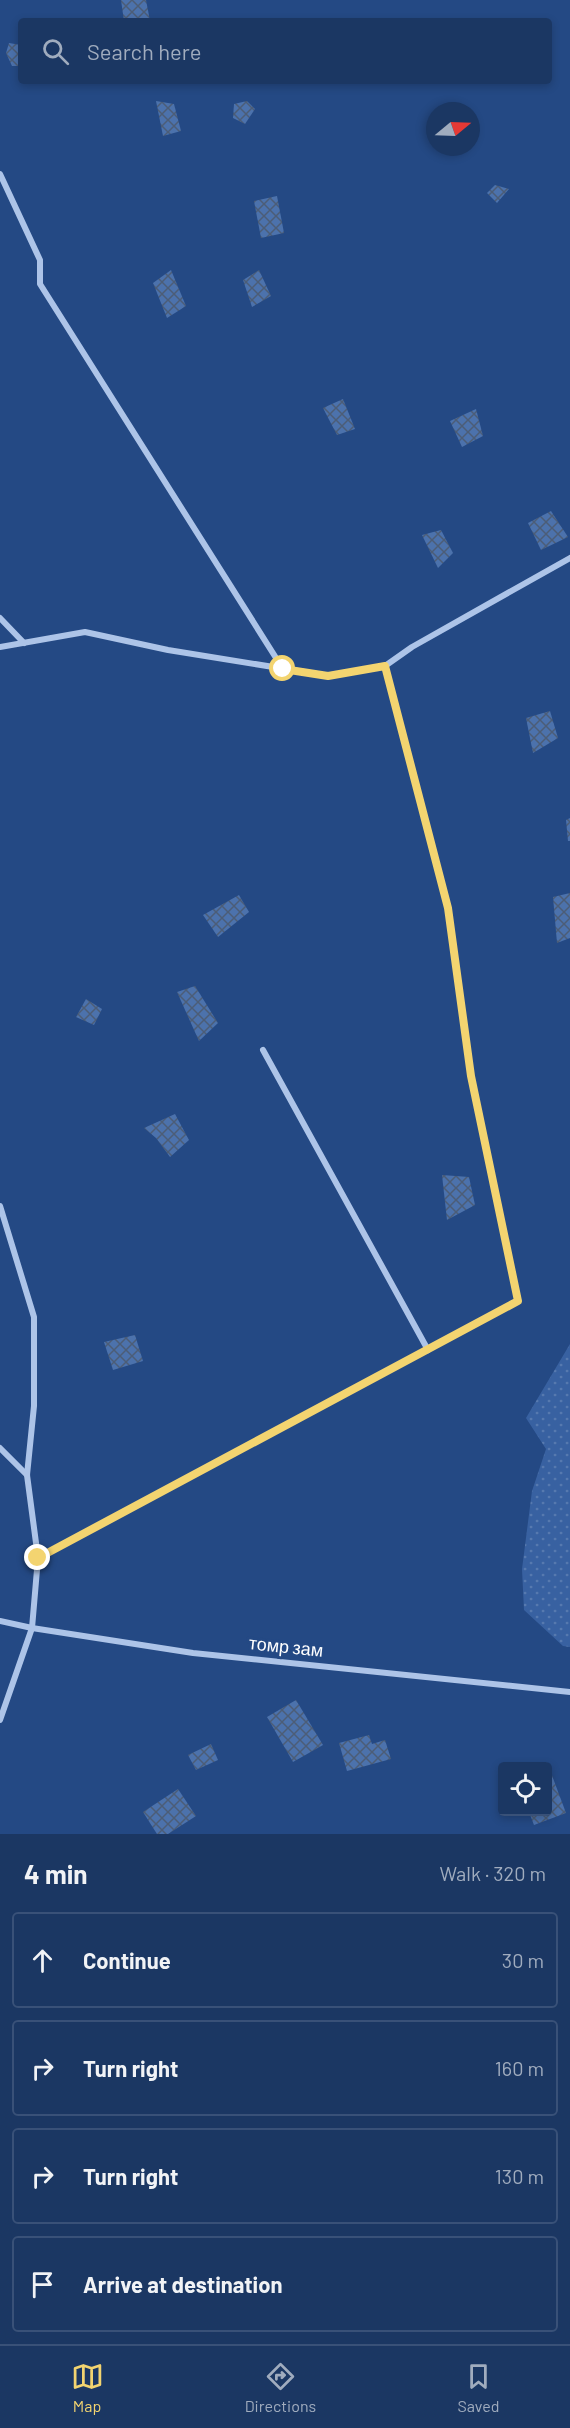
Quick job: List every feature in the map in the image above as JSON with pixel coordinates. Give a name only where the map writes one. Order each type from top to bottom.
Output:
[{"type":"street","points":[[0,174],[40,260],[40,284],[283,669]]},
{"type":"street","points":[[0,646],[86,632],[168,650],[328,676],[385,666],[412,647],[570,558]]},
{"type":"street","points":[[0,618],[24,643]]},
{"type":"street","points":[[38,1558],[518,1301],[471,1076],[448,908],[385,666]]},
{"type":"street","points":[[263,1050],[428,1350]]},
{"type":"street","points":[[0,1206],[34,1317],[34,1406],[27,1475],[38,1558],[32,1628],[0,1720]]},
{"type":"street","points":[[0,1448],[27,1475]]},
{"type":"street","name":"томр зам","points":[[0,1621],[193,1653],[570,1692]]},
{"type":"shaded area","points":[[570,1344],[570,1647],[563,1646],[524,1610],[522,1569],[532,1491],[546,1449],[526,1418]]},
{"type":"building","points":[[121,0],[146,0],[149,18],[124,18]]},
{"type":"building","points":[[9,43],[18,44],[18,66],[12,66],[6,53]]},
{"type":"building","points":[[156,101],[174,104],[181,131],[163,136]]},
{"type":"building","points":[[247,101],[255,109],[245,124],[233,118],[234,104]]},
{"type":"building","points":[[495,185],[509,189],[497,203],[487,193]]},
{"type":"building","points":[[277,196],[284,233],[261,238],[254,201]]},
{"type":"building","points":[[171,270],[186,306],[167,318],[153,283]]},
{"type":"building","points":[[259,270],[271,296],[252,307],[243,280]]},
{"type":"building","points":[[343,399],[355,429],[337,435],[323,408]]},
{"type":"building","points":[[476,409],[483,436],[462,447],[450,421]]},
{"type":"building","points":[[551,511],[568,537],[541,550],[528,523]]},
{"type":"building","points":[[441,530],[453,553],[438,568],[422,535]]},
{"type":"building","points":[[550,711],[558,738],[533,753],[526,718]]},
{"type":"building","points":[[570,818],[570,841],[568,841],[566,820]]},
{"type":"building","points":[[570,893],[570,938],[557,943],[553,897]]},
{"type":"building","points":[[239,895],[249,912],[218,937],[203,915]]},
{"type":"building","points":[[195,986],[218,1023],[199,1041],[177,992]]},
{"type":"building","points":[[86,999],[102,1009],[94,1025],[76,1017]]},
{"type":"building","points":[[175,1114],[189,1140],[170,1157],[156,1138],[144,1128]]},
{"type":"building","points":[[442,1175],[469,1177],[475,1205],[447,1220]]},
{"type":"building","points":[[135,1335],[143,1361],[113,1370],[104,1342]]},
{"type":"building","points":[[296,1700],[323,1745],[293,1762],[267,1717]]},
{"type":"building","points":[[369,1735],[372,1744],[385,1740],[391,1759],[347,1771],[339,1743]]},
{"type":"building","points":[[211,1744],[218,1760],[196,1770],[188,1755]]},
{"type":"building","points":[[552,1775],[566,1813],[534,1825],[531,1816],[552,1816]]},
{"type":"building","points":[[178,1789],[196,1816],[168,1834],[157,1834],[143,1812]]},
{"type":"route","points":[[38,1558],[518,1301],[471,1076],[448,908],[385,666],[328,676],[283,669]]}]
